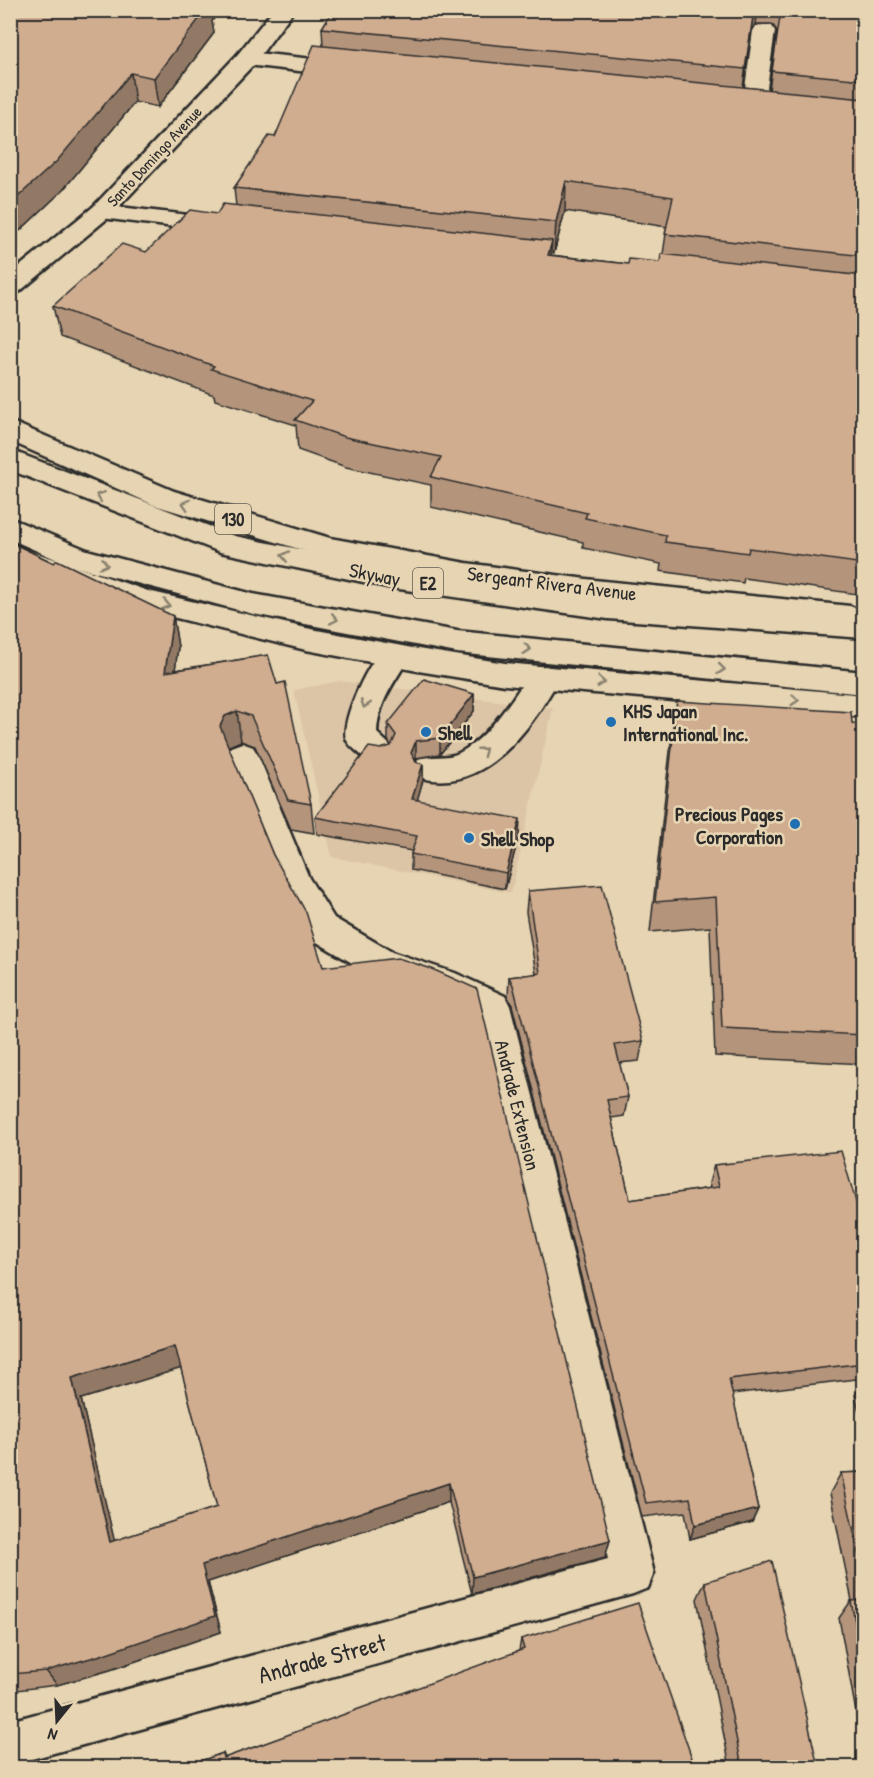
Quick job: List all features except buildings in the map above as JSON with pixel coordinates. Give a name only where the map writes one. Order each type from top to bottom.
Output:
[{"type":"main road","name":"Santo Domingo Avenue","points":[[10,287],[101,212],[246,59],[284,10]]},
{"type":"main road","points":[[729,107],[764,111],[764,32]]},
{"type":"main road","points":[[246,59],[375,72]]},
{"type":"main road","points":[[101,212],[244,228]]},
{"type":"main road","name":"Sergeant Rivera Avenue","points":[[10,430],[164,498],[329,548],[466,573],[864,618]]},
{"type":"main road","name":"Skyway","points":[[10,459],[69,484],[230,545],[392,578],[608,609],[864,627]]},
{"type":"main road","points":[[10,528],[79,558],[253,604],[457,642],[864,683]]},
{"type":"main road","points":[[10,554],[144,600],[306,639],[395,656],[505,674],[864,706]]},
{"type":"main road","points":[[379,753],[361,737],[361,718],[368,695],[395,656]]},
{"type":"main road","points":[[429,768],[458,767],[480,754],[500,737],[522,711],[545,677]]},
{"type":"main road","name":"Andrade Extension","points":[[242,755],[295,883],[322,928],[381,963],[443,983],[493,1006],[633,1573]]},
{"type":"main road","name":"Andrade Street","points":[[10,1743],[633,1573]]},
{"type":"shaded area","points":[[340,681],[553,708],[511,893],[332,857],[294,690]]},
{"type":"place","name":"KHS Japan International Inc.","points":[[611,722]]},
{"type":"place","name":"Shell","points":[[426,732]]},
{"type":"place","name":"Precious Pages Corporation","points":[[795,824]]},
{"type":"place","name":"Shell Shop","points":[[469,838]]}]
